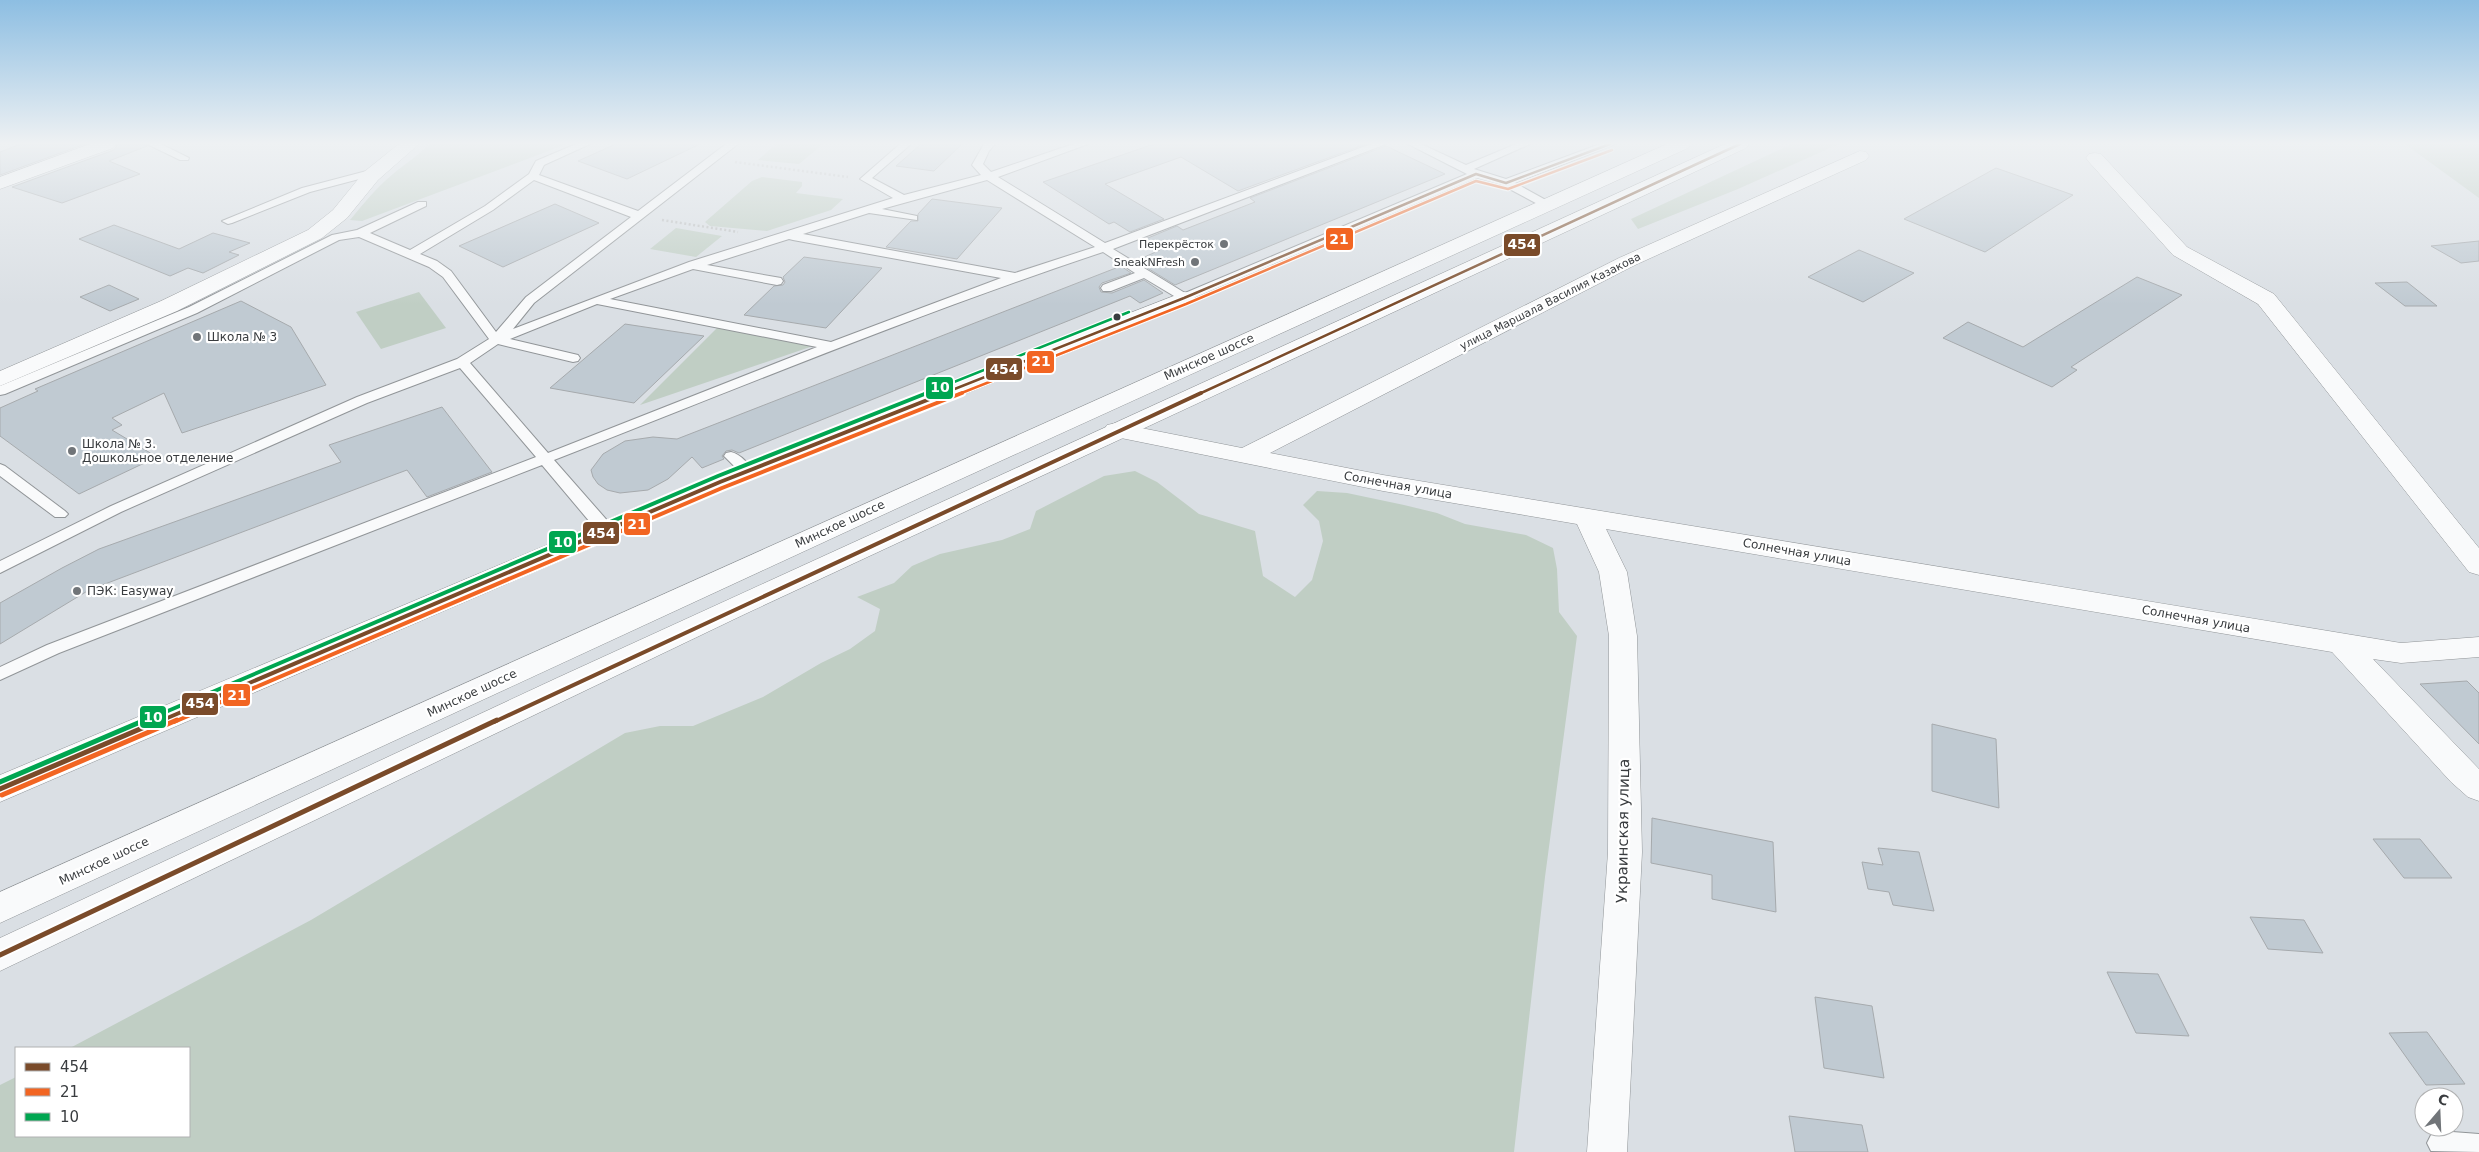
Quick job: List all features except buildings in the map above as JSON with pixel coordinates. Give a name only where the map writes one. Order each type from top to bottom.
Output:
[{"type":"main road","points":[[0,379],[169,306],[315,234],[340,214],[353,198]]},
{"type":"main road","name":"Минское шоссе","points":[[0,908],[955,472],[1567,198]]},
{"type":"main road","points":[[0,955],[153,884],[407,761],[1116,430],[1623,198]]},
{"type":"main road","name":"улица Маршала Василия Казакова","points":[[1245,456],[1626,262],[1768,198]]},
{"type":"main road","points":[[2131,198],[2180,251],[2266,299],[2479,566]]},
{"type":"main road","points":[[0,789],[606,530],[739,463],[1184,298]]},
{"type":"main road","name":"Солнечная улица","points":[[1116,430],[1383,483],[2401,654],[2478,649],[2479,647]]},
{"type":"main road","name":"Украинская улица","points":[[1587,517],[1613,572],[1624,636],[1625,852],[1607,1152]]},
{"type":"main road","points":[[2342,644],[2479,788]]},
{"type":"lane","points":[[228,221],[286,198]]},
{"type":"lane","points":[[411,254],[503,198]]},
{"type":"lane","points":[[591,198],[640,216]]},
{"type":"lane","points":[[496,340],[530,300],[663,198]]},
{"type":"lane","points":[[0,568],[126,505],[362,400],[462,362],[496,340],[596,300],[693,265],[871,211],[908,198]]},
{"type":"lane","points":[[1024,198],[1184,298],[1420,198]]},
{"type":"lane","points":[[0,674],[52,649],[545,460],[832,346],[1016,277],[1104,248],[1238,198]]},
{"type":"lane","points":[[1534,198],[1549,206]]},
{"type":"lane","points":[[0,391],[193,310],[336,237],[360,233],[422,204]]},
{"type":"lane","points":[[871,211],[913,218]]},
{"type":"lane","points":[[360,233],[433,264],[446,274],[496,340],[574,358]]},
{"type":"lane","points":[[788,236],[1016,277]]},
{"type":"lane","points":[[693,265],[777,281]]},
{"type":"lane","points":[[1107,288],[1146,273]]},
{"type":"lane","points":[[596,300],[832,346]]},
{"type":"lane","points":[[462,362],[606,530]]},
{"type":"lane","points":[[0,469],[60,514]]},
{"type":"lane","points":[[2439,1143],[2479,1146]]},
{"type":"path","points":[[640,216],[739,232]]},
{"type":"shaded area","points":[[369,198],[424,198],[362,221],[350,220]]},
{"type":"shaded area","points":[[733,198],[843,199],[831,210],[767,231],[710,226],[705,222]]},
{"type":"shaded area","points":[[1677,198],[1716,198],[1638,229],[1631,219]]},
{"type":"shaded area","points":[[676,228],[722,236],[696,257],[650,249]]},
{"type":"shaded area","points":[[419,292],[446,328],[381,349],[356,312]]},
{"type":"shaded area","points":[[718,327],[813,346],[640,405]]},
{"type":"shaded area","points":[[1135,471],[1157,482],[1199,514],[1255,531],[1263,576],[1295,597],[1312,580],[1323,541],[1319,521],[1303,505],[1317,491],[1347,493],[1404,505],[1437,513],[1465,524],[1526,535],[1553,548],[1557,569],[1559,612],[1577,636],[1545,877],[1514,1152],[0,1152],[0,1085],[15,1078],[15,1137],[190,1137],[190,1047],[72,1047],[311,920],[625,733],[660,726],[693,726],[763,697],[821,663],[850,649],[875,631],[880,609],[857,597],[894,583],[912,566],[940,554],[1002,540],[1030,529],[1036,511],[1104,476]]},
{"type":"transit line","name":"454","points":[[0,789],[720,482],[1184,298],[1420,198]]},
{"type":"transit line","name":"21","points":[[2,795],[722,488],[1186,304],[1436,198]]},
{"type":"transit line","name":"454","points":[[0,955],[735,608],[1624,198]]},
{"type":"transit line","name":"10","points":[[0,782],[718,476],[1129,312]]},
{"type":"place","name":"Перекрёсток","points":[[1224,244]]},
{"type":"place","name":"SneakNFresh","points":[[1195,262]]},
{"type":"place","name":"Школа № 3","points":[[197,337]]},
{"type":"place","name":"Школа № 3. Дошкольное отделение","points":[[72,451]]},
{"type":"place","name":"ПЭК: Easyway","points":[[77,591]]}]
